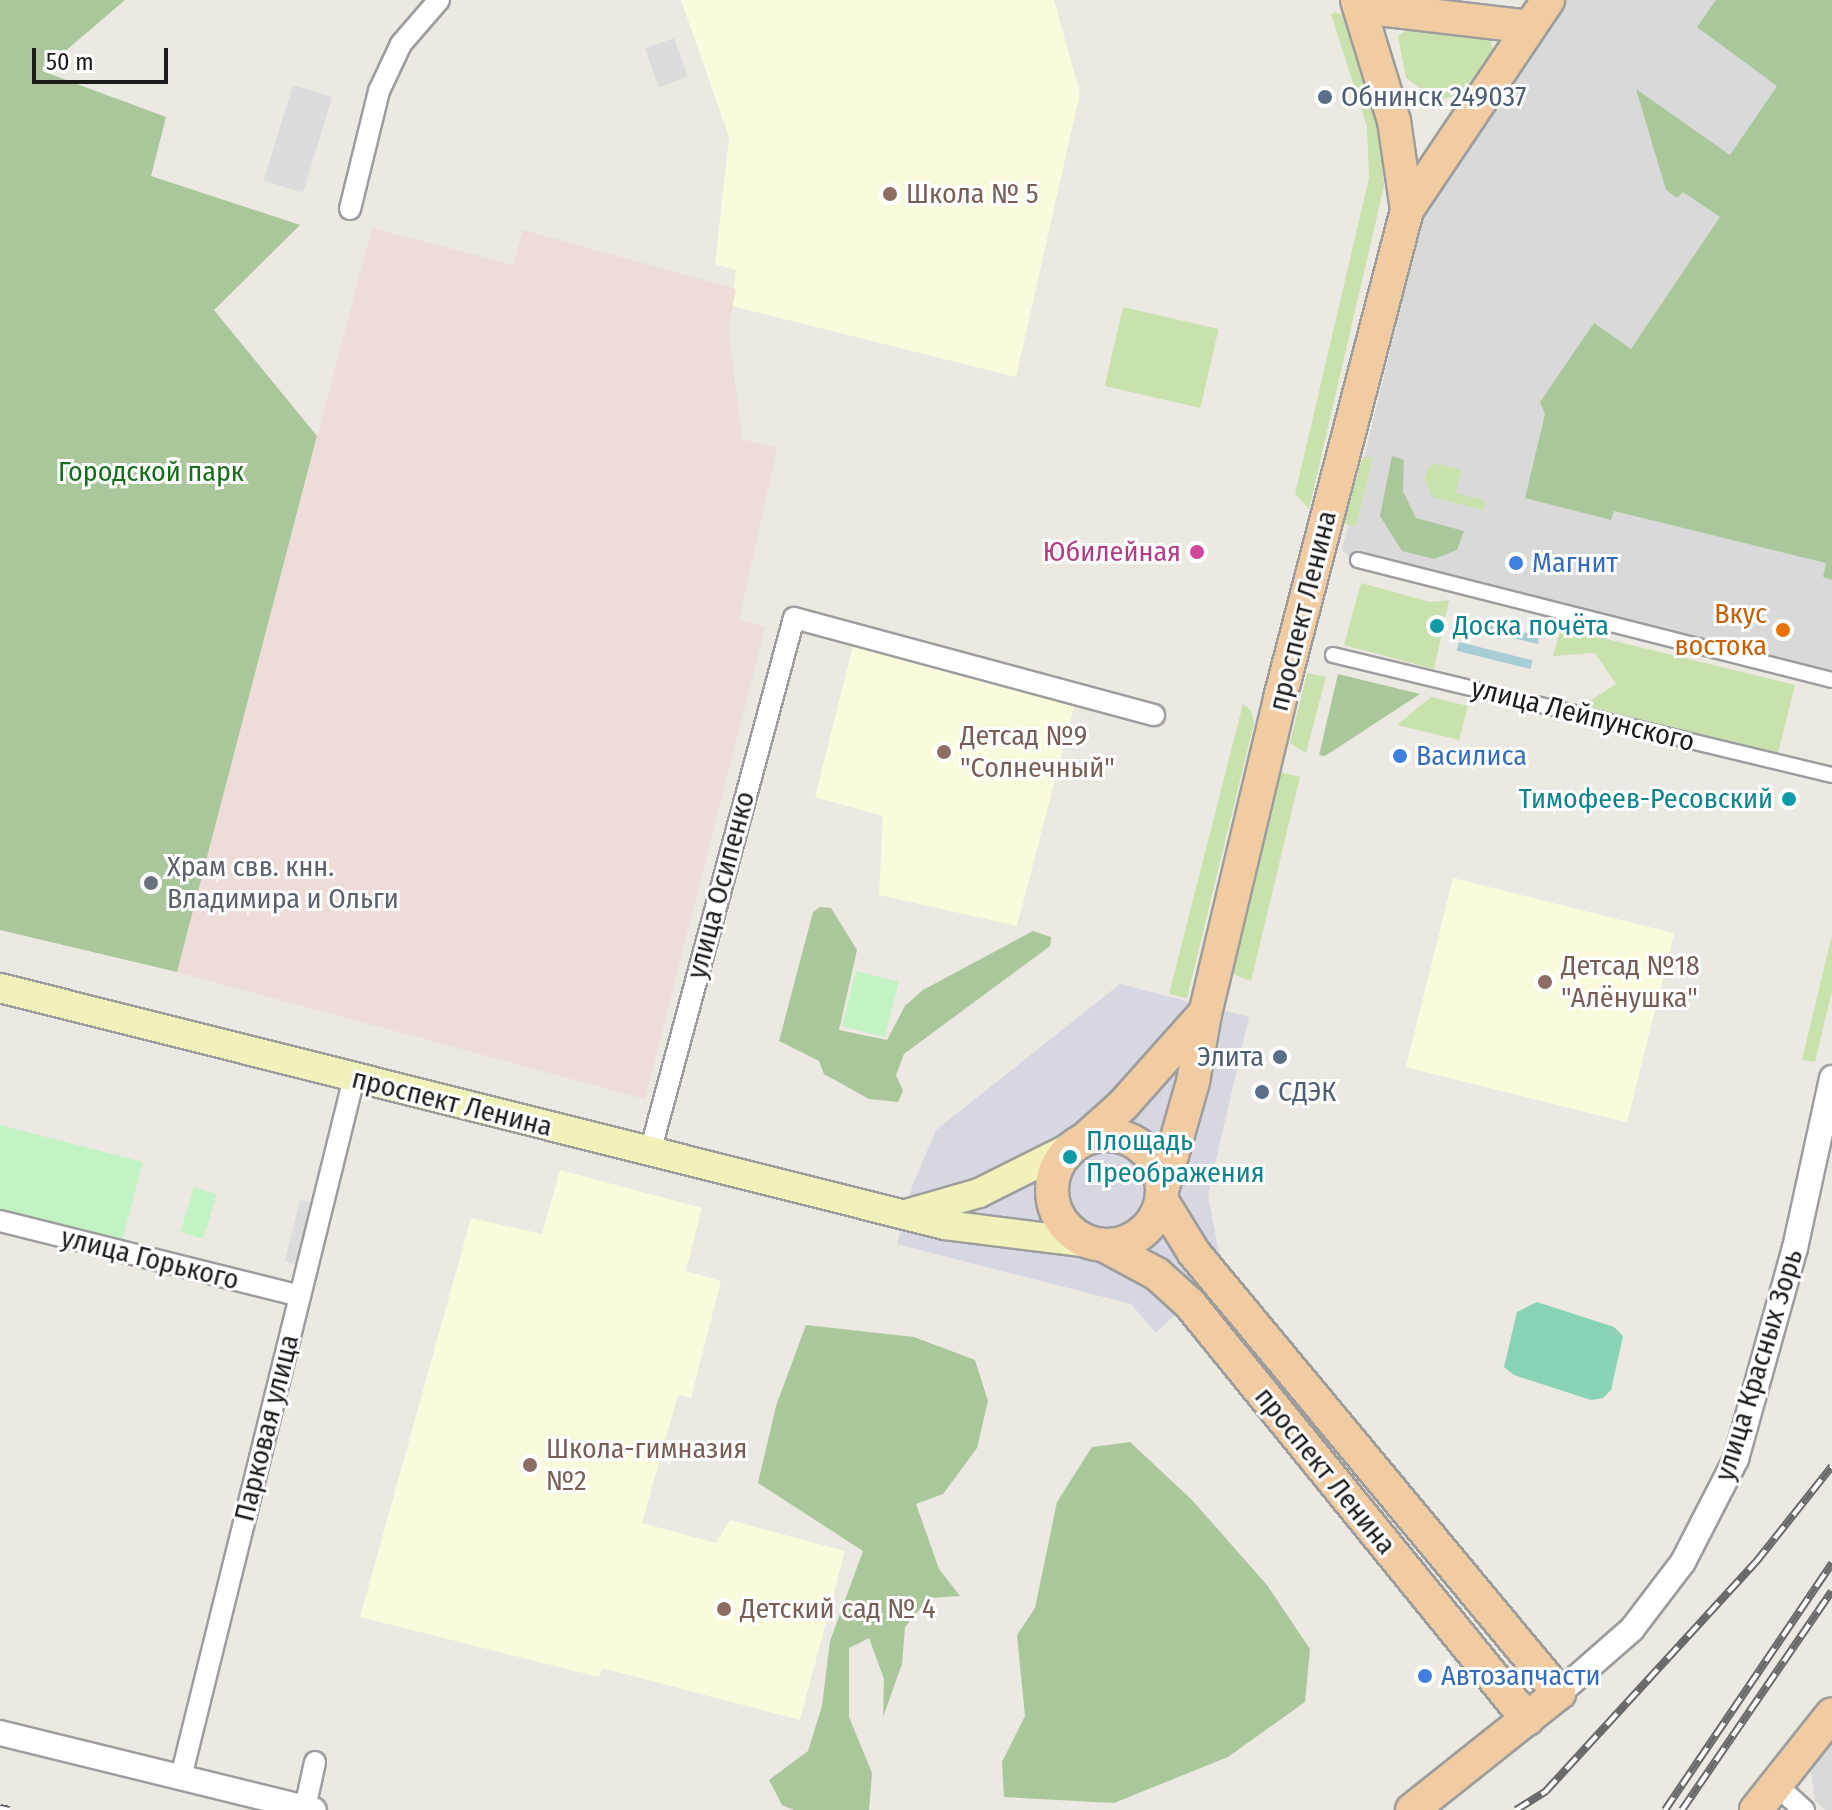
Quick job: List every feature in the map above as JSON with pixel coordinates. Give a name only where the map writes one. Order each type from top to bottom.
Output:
[{"type":"main road","points":[[1407,210],[1548,0]]},
{"type":"main road","points":[[1407,210],[1394,121],[1359,4],[1529,27]]},
{"type":"main road","name":"проспект Ленина","points":[[1407,210],[1205,1014],[1193,1082],[1162,1194],[1194,1253],[1559,1693]]},
{"type":"main road","name":"проспект Ленина","points":[[0,988],[945,1225],[1097,1244],[1157,1274],[1190,1304],[1527,1719]]},
{"type":"main road","name":"проспект Ленина","points":[[905,1214],[979,1193],[1079,1142],[1123,1105],[1205,1014]]},
{"type":"main road","points":[[1111,1134],[1137,1143],[1155,1162],[1162,1194],[1141,1234],[1097,1244],[1068,1229],[1054,1206],[1052,1179],[1079,1142],[1111,1134]]},
{"type":"main road","points":[[1412,1810],[1559,1693]]},
{"type":"main road","points":[[1756,1810],[1832,1714]]},
{"type":"street","points":[[350,209],[379,91],[401,44],[439,0]]},
{"type":"street","points":[[1358,560],[1832,680]]},
{"type":"street","name":"улица Осипенко","points":[[650,1152],[794,618],[1154,715]]},
{"type":"street","name":"улица Лейпунского","points":[[1333,655],[1832,775]]},
{"type":"street","name":"Парковая улица","points":[[181,1777],[354,1078]]},
{"type":"street","name":"улица Красных Зорь","points":[[1559,1693],[1632,1629],[1683,1562],[1736,1459],[1795,1248],[1832,1078]]},
{"type":"street","name":"улица Горького","points":[[0,1221],[300,1296]]},
{"type":"street","points":[[0,1733],[309,1809],[315,1762]]},
{"type":"street","points":[[1775,1784],[1804,1810]]},
{"type":"shaded area","name":"Школа № 5","points":[[681,0],[1054,0],[1080,93],[1016,377],[732,306],[736,270],[715,264],[729,137]]},
{"type":"shaded area","points":[[1565,0],[1832,0],[1832,673],[1354,560],[1342,550],[1427,197]]},
{"type":"shaded area","points":[[674,38],[688,77],[659,87],[645,49]]},
{"type":"shaded area","points":[[293,85],[332,97],[303,193],[264,181]]},
{"type":"shaded area","points":[[372,228],[513,265],[523,230],[736,289],[728,328],[742,439],[777,448],[739,620],[765,627],[645,1099],[177,972]]},
{"type":"shaded area","name":"Детсад №9 \"Солнечный\"","points":[[854,642],[1067,698],[1074,707],[1017,926],[879,895],[883,816],[815,797]]},
{"type":"shaded area","name":"Детсад №18 \"Алёнушка\"","points":[[1453,878],[1674,933],[1627,1122],[1406,1067]]},
{"type":"shaded area","name":"Площадь Преображения","points":[[1120,984],[1249,1017],[1208,1195],[1220,1259],[1227,1266],[1156,1333],[1131,1304],[897,1244],[913,1184],[936,1130]]},
{"type":"shaded area","name":"Школа-гимназия №2","points":[[560,1170],[702,1208],[686,1271],[721,1281],[691,1398],[678,1395],[642,1523],[716,1543],[730,1520],[845,1551],[800,1720],[602,1668],[599,1677],[360,1617],[471,1218],[542,1234]]},
{"type":"shaded area","points":[[300,1200],[312,1203],[296,1264],[285,1261]]},
{"type":"shaded area","points":[[1832,1735],[1832,1810],[1825,1810],[1815,1801],[1812,1760]]},
{"type":"green space","name":"Городской парк","points":[[0,0],[125,0],[42,71],[166,117],[151,176],[300,225],[214,310],[317,436],[177,972],[0,930]]},
{"type":"green space","points":[[1716,0],[1832,0],[1832,580],[1823,577],[1826,563],[1614,511],[1611,520],[1525,498],[1545,414],[1540,402],[1594,323],[1631,349],[1720,217],[1683,192],[1677,198],[1666,190],[1636,89],[1730,155],[1777,86],[1697,27]]},
{"type":"green space","points":[[1336,12],[1342,15],[1379,122],[1384,186],[1309,509],[1295,494],[1369,178],[1367,127],[1331,14]]},
{"type":"green space","points":[[1412,27],[1489,37],[1494,52],[1460,95],[1437,100],[1406,78],[1398,36]]},
{"type":"green space","points":[[1123,307],[1218,329],[1200,408],[1105,386]]},
{"type":"green space","points":[[1392,456],[1404,460],[1403,491],[1416,518],[1464,531],[1457,550],[1434,559],[1402,551],[1380,516]]},
{"type":"green space","points":[[1363,457],[1373,457],[1356,526],[1343,524]]},
{"type":"green space","points":[[1440,464],[1461,470],[1456,493],[1486,501],[1483,510],[1432,497],[1424,477],[1430,465]]},
{"type":"green space","points":[[1361,583],[1430,602],[1449,600],[1434,669],[1344,645]]},
{"type":"green space","points":[[1561,628],[1795,685],[1778,753],[1583,705],[1616,684],[1595,653],[1553,656]]},
{"type":"green space","points":[[1307,673],[1326,677],[1306,753],[1290,743]]},
{"type":"green space","points":[[1338,674],[1420,694],[1325,756],[1319,755]]},
{"type":"green space","points":[[1431,697],[1468,706],[1459,740],[1397,725]]},
{"type":"green space","points":[[1243,704],[1251,710],[1254,723],[1187,998],[1169,994]]},
{"type":"green space","points":[[1280,772],[1300,777],[1251,981],[1232,974],[1232,966]]},
{"type":"green space","points":[[820,907],[831,908],[857,950],[839,1030],[887,1040],[905,1006],[923,990],[1033,931],[1051,937],[1050,946],[904,1054],[896,1075],[903,1091],[898,1102],[869,1099],[824,1074],[819,1061],[779,1041],[813,912]]},
{"type":"green space","points":[[1832,935],[1832,991],[1815,1062],[1802,1060]]},
{"type":"green space","points":[[856,971],[899,982],[885,1037],[842,1026]]},
{"type":"green space","points":[[0,1125],[143,1162],[122,1241],[0,1209]]},
{"type":"green space","points":[[194,1187],[217,1194],[203,1239],[180,1232]]},
{"type":"green space","points":[[1537,1302],[1614,1327],[1623,1336],[1611,1390],[1603,1398],[1591,1400],[1514,1375],[1504,1367],[1517,1312]]},
{"type":"green space","points":[[806,1325],[914,1337],[975,1360],[988,1401],[977,1448],[943,1494],[916,1504],[939,1569],[960,1596],[929,1598],[905,1627],[902,1664],[883,1717],[884,1679],[869,1638],[849,1648],[849,1717],[872,1773],[869,1810],[794,1810],[782,1805],[769,1780],[808,1751],[822,1706],[830,1641],[863,1551],[758,1483],[776,1406]]},
{"type":"green space","points":[[1130,1442],[1192,1500],[1267,1585],[1310,1649],[1305,1702],[1228,1757],[1114,1803],[1004,1797],[1002,1762],[1025,1716],[1017,1635],[1035,1608],[1057,1502],[1092,1447]]},
{"type":"water","points":[[1464,617],[1539,636],[1538,644],[1462,626]]},
{"type":"water","points":[[1459,642],[1533,660],[1531,669],[1457,651]]},
{"type":"railway","points":[[1516,1810],[1546,1791],[1756,1562],[1832,1466]]},
{"type":"railway","points":[[1665,1810],[1832,1563]]},
{"type":"railway","points":[[1682,1810],[1832,1591]]},
{"type":"railway","points":[[0,1808],[10,1810]]},
{"type":"place","name":"Обнинск 249037","points":[[1325,97]]},
{"type":"place","name":"Школа № 5","points":[[890,194]]},
{"type":"place","name":"Юбилейная","points":[[1197,552]]},
{"type":"place","name":"Магнит","points":[[1516,563]]},
{"type":"place","name":"Доска почёта","points":[[1437,626]]},
{"type":"place","name":"Вкус востока","points":[[1783,630]]},
{"type":"place","name":"Детсад №9 \"Солнечный\"","points":[[944,752]]},
{"type":"place","name":"Василиса","points":[[1400,756]]},
{"type":"place","name":"Тимофеев-Ресовский","points":[[1789,799]]},
{"type":"place","name":"Храм свв. кнн. Владимира и Ольги","points":[[151,883]]},
{"type":"place","name":"Детсад №18 \"Алёнушка\"","points":[[1545,982]]},
{"type":"place","name":"Элита","points":[[1280,1057]]},
{"type":"place","name":"СДЭК","points":[[1262,1092]]},
{"type":"place","name":"Площадь Преображения","points":[[1070,1157]]},
{"type":"place","name":"Школа-гимназия №2","points":[[530,1465]]},
{"type":"place","name":"Детский сад № 4","points":[[724,1609]]},
{"type":"place","name":"Автозапчасти","points":[[1425,1676]]}]
